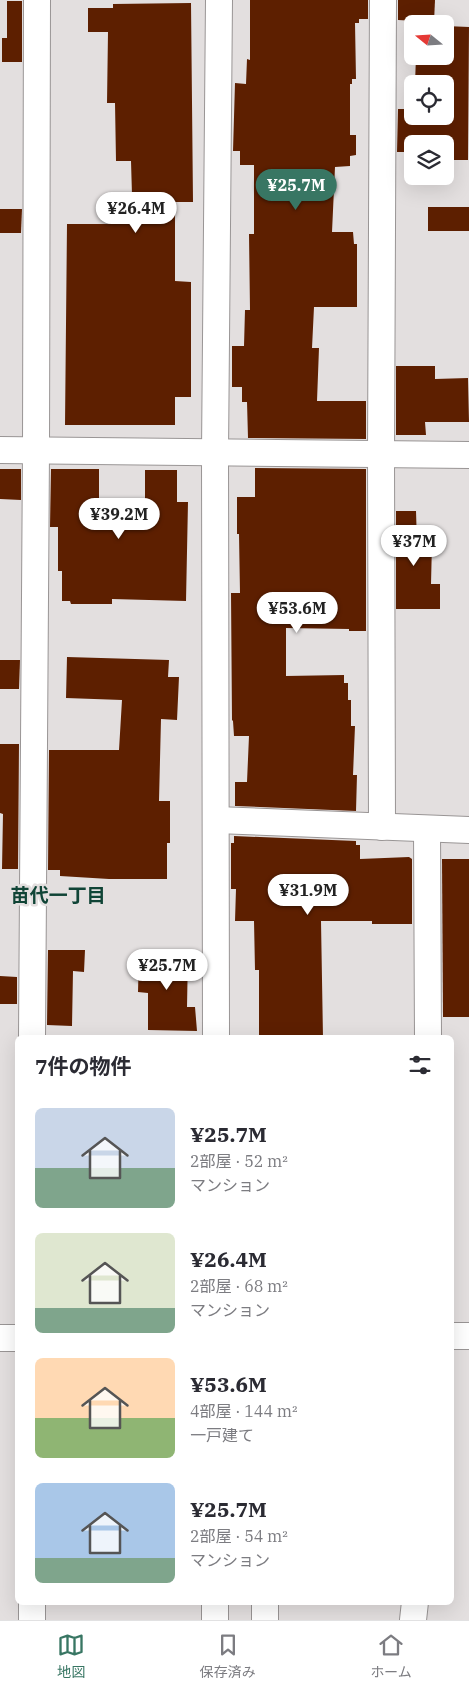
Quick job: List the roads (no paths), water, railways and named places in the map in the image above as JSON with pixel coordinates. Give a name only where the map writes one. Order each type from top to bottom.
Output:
[{"type":"street","points":[[32,1035],[37,0]]},
{"type":"street","points":[[216,1035],[215,453],[219,0]]},
{"type":"street","points":[[382,827],[383,0]]},
{"type":"street","points":[[0,450],[469,454]]},
{"type":"street","points":[[216,820],[469,830]]},
{"type":"street","points":[[427,829],[428,1035]]},
{"type":"street","points":[[454,1336],[469,1336]]},
{"type":"street","points":[[0,1338],[15,1338]]},
{"type":"street","points":[[32,1605],[32,1620]]},
{"type":"street","points":[[215,1605],[215,1620]]},
{"type":"street","points":[[265,1605],[265,1620]]},
{"type":"street","points":[[413,1620],[414,1605]]},
{"type":"district","name":"苗代一丁目","points":[[58,895]]}]
